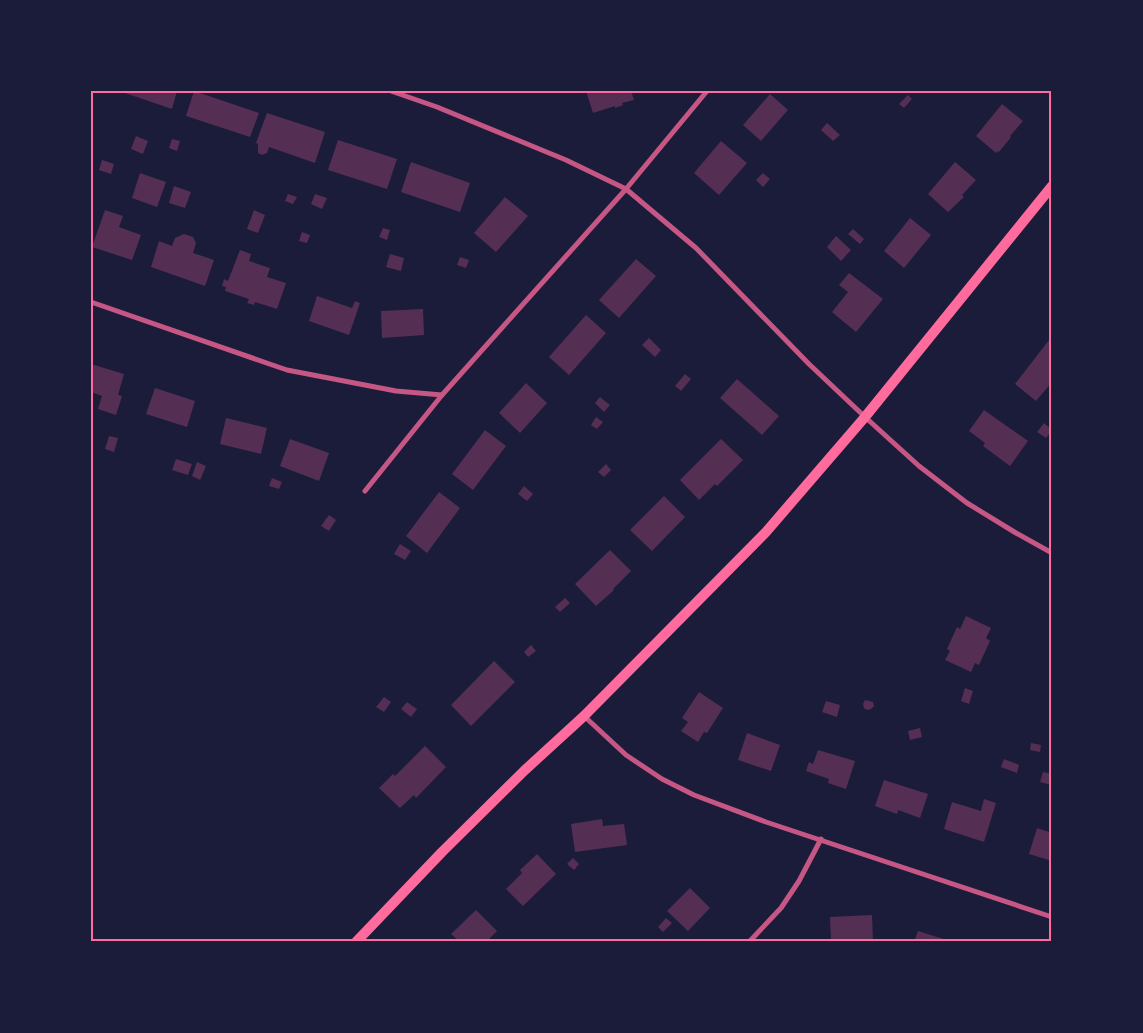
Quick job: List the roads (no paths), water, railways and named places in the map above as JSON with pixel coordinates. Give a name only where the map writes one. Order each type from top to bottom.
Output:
[{"type":"main road","points":[[356,942],[766,532],[865,417],[1052,186]]},
{"type":"street","points":[[391,91],[437,106],[566,160],[626,189],[696,248],[809,364],[919,466],[967,503],[1052,553]]},
{"type":"street","points":[[365,491],[442,395],[626,189],[707,91]]},
{"type":"street","points":[[91,302],[287,370],[396,391],[442,395]]},
{"type":"street","points":[[584,716],[626,755],[662,779],[694,795],[766,822],[1052,916]]},
{"type":"street","points":[[749,942],[781,908],[799,881],[821,840]]}]
